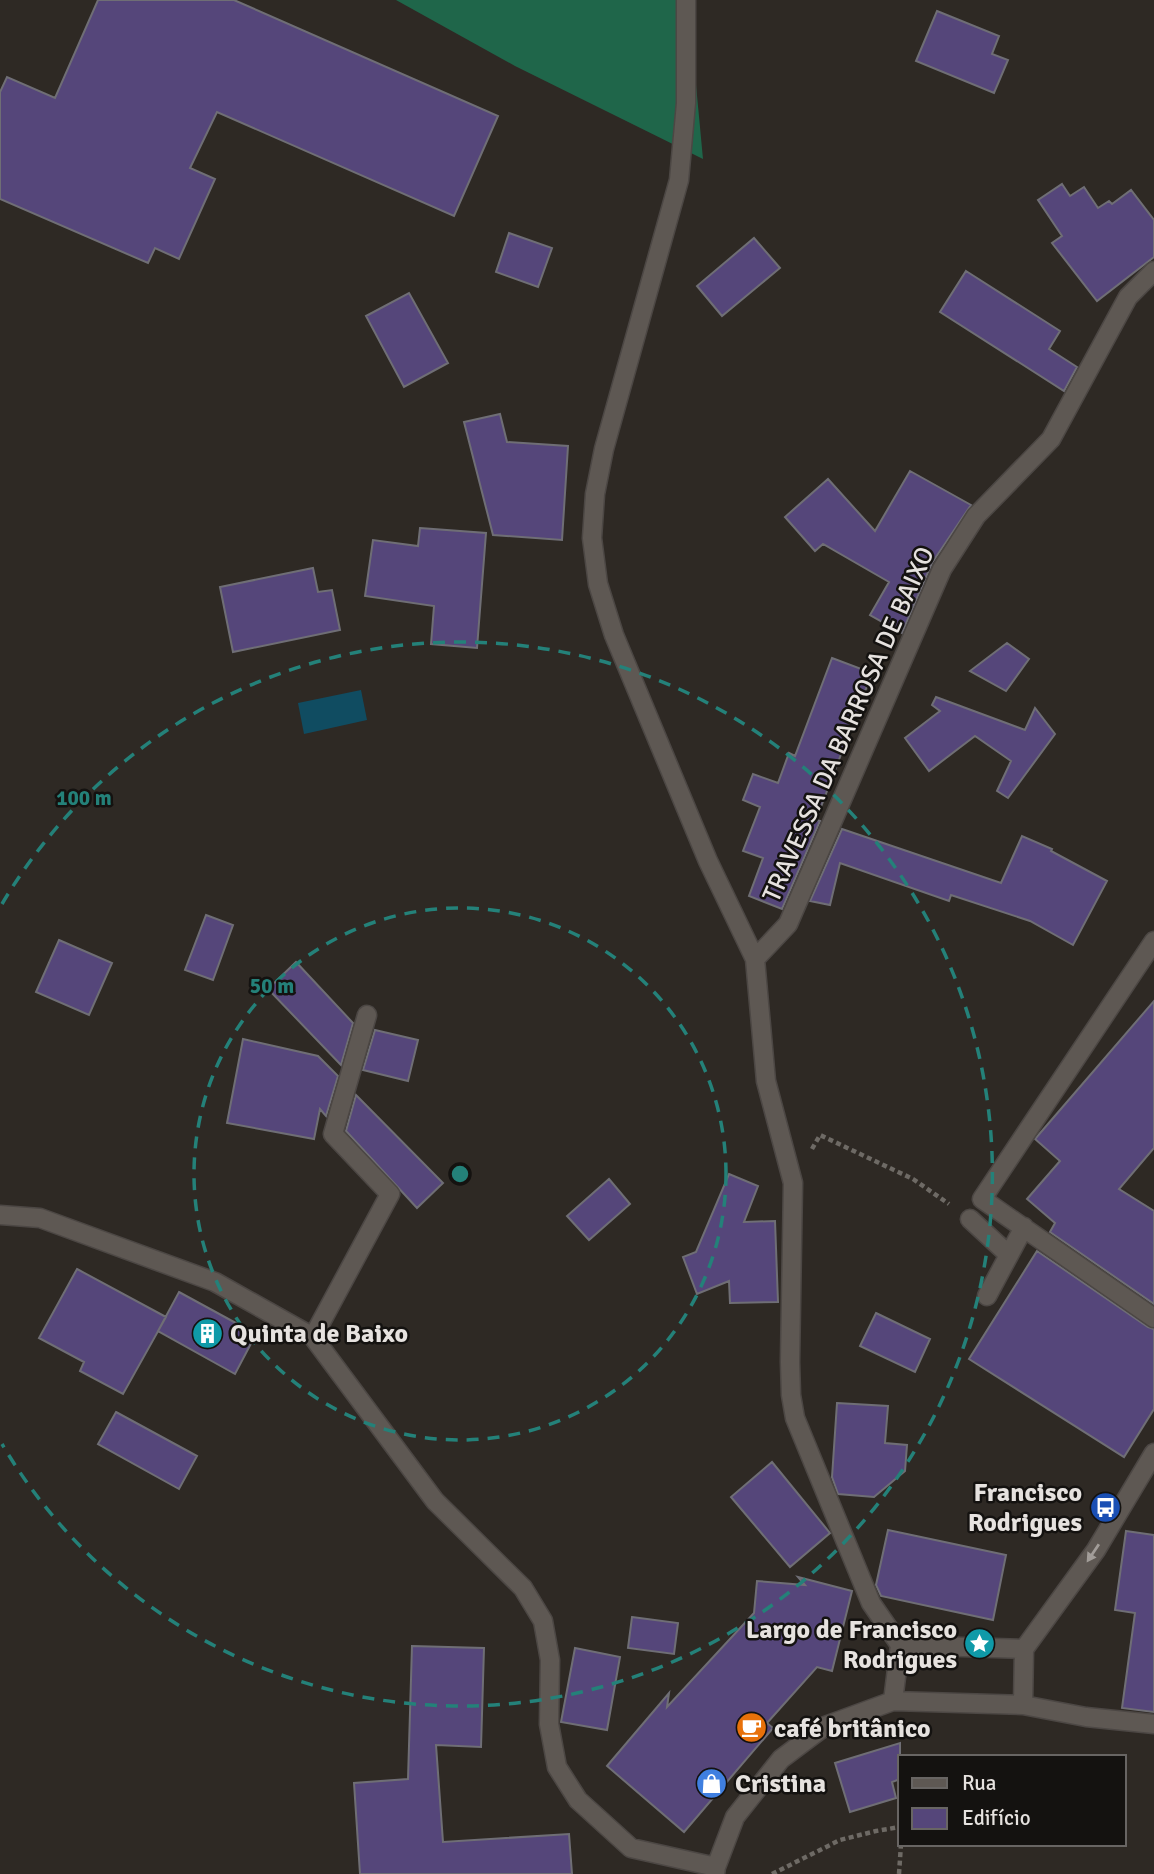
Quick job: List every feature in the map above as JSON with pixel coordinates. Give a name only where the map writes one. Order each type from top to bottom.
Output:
[{"type":"street","points":[[686,0],[686,103],[679,180],[604,449],[595,494],[592,538],[598,584],[614,635],[708,861],[755,959],[766,1081],[793,1183],[790,1362],[795,1418],[871,1603],[900,1645],[893,1701]]},
{"type":"street","name":"TRAVESSA DA BARROSA DE BAIXO","points":[[755,959],[788,924],[942,569],[976,516],[1051,439],[1128,297],[1154,271]]},
{"type":"street","points":[[1154,941],[982,1199],[1154,1318]]},
{"type":"street","points":[[313,1337],[390,1195],[333,1134],[367,1015]]},
{"type":"street","points":[[0,1214],[40,1218],[215,1282],[313,1337],[435,1501],[523,1588],[543,1621],[550,1660],[549,1724],[557,1767],[578,1800],[631,1848],[716,1871],[735,1818],[780,1759],[825,1726],[893,1701],[1023,1705],[1086,1717],[1154,1724]]},
{"type":"street","points":[[970,1219],[1009,1255]]},
{"type":"street","points":[[987,1296],[1024,1227]]},
{"type":"street","points":[[1023,1705],[1024,1649],[1096,1550],[1154,1453]]},
{"type":"street","points":[[900,1645],[1024,1649]]},
{"type":"path","points":[[827,1138],[914,1179],[970,1219]]},
{"type":"path","points":[[772,1874],[840,1840],[898,1828]]},
{"type":"path","points":[[900,1874],[901,1846]]},
{"type":"green space","points":[[396,0],[688,0],[703,159],[515,66]]},
{"type":"water","points":[[361,690],[367,720],[304,734],[298,703]]},
{"type":"building","points":[[98,0],[234,0],[498,116],[454,216],[217,112],[190,168],[215,179],[179,259],[155,248],[148,263],[0,199],[0,92],[7,77],[55,98]]},
{"type":"building","points":[[937,11],[999,36],[992,54],[1008,60],[994,93],[916,61]]},
{"type":"building","points":[[1062,184],[1070,196],[1084,187],[1098,208],[1109,201],[1112,204],[1131,190],[1154,220],[1154,257],[1097,301],[1052,243],[1062,236],[1038,200]]},
{"type":"building","points":[[509,233],[552,248],[538,287],[496,272]]},
{"type":"building","points":[[754,238],[780,268],[722,316],[697,286]]},
{"type":"building","points":[[966,271],[1060,331],[1049,349],[1077,367],[1064,391],[940,312]]},
{"type":"building","points":[[409,293],[448,363],[404,387],[366,316]]},
{"type":"building","points":[[500,414],[507,442],[568,446],[562,540],[493,535],[464,422]]},
{"type":"building","points":[[910,471],[971,505],[932,563],[902,633],[870,615],[889,582],[823,544],[815,551],[785,517],[828,479],[875,531]]},
{"type":"building","points":[[420,528],[486,533],[477,648],[431,644],[434,606],[365,596],[373,540],[418,546]]},
{"type":"building","points":[[313,568],[318,592],[332,590],[340,630],[233,652],[220,587]]},
{"type":"building","points":[[1007,643],[1029,659],[1006,691],[970,671]]},
{"type":"building","points":[[832,658],[872,673],[816,820],[820,821],[782,909],[749,896],[763,858],[743,851],[760,807],[743,800],[753,774],[778,783],[789,753],[795,756]]},
{"type":"building","points":[[936,697],[1025,730],[1035,708],[1055,734],[1008,798],[997,791],[1011,761],[975,736],[929,771],[905,738],[940,711],[932,705]]},
{"type":"building","points":[[842,829],[1001,883],[1022,836],[1052,849],[1051,851],[1107,881],[1073,945],[1030,921],[951,895],[949,901],[840,863],[830,905],[810,901]]},
{"type":"building","points":[[206,915],[233,925],[213,980],[185,970]]},
{"type":"building","points":[[59,940],[112,963],[89,1015],[36,992]]},
{"type":"building","points":[[296,962],[353,1023],[341,1065],[268,989]]},
{"type":"building","points":[[1154,1001],[1154,1148],[1119,1189],[1154,1211],[1154,1304],[1050,1232],[1055,1223],[1027,1199],[1060,1161],[1035,1139]]},
{"type":"building","points":[[375,1030],[418,1040],[408,1081],[363,1070]]},
{"type":"building","points":[[243,1039],[318,1056],[338,1076],[326,1116],[320,1109],[314,1139],[227,1123]]},
{"type":"building","points":[[356,1095],[443,1183],[417,1208],[346,1131]]},
{"type":"building","points":[[729,1174],[758,1186],[744,1222],[775,1221],[778,1302],[730,1303],[729,1281],[697,1294],[683,1257],[696,1252]]},
{"type":"building","points":[[609,1179],[630,1204],[589,1240],[567,1216]]},
{"type":"building","points":[[1037,1251],[1154,1329],[1154,1409],[1124,1457],[969,1359]]},
{"type":"building","points":[[77,1269],[166,1317],[123,1394],[80,1371],[84,1362],[39,1338]]},
{"type":"building","name":"Quinta de Baixo","points":[[179,1292],[256,1334],[235,1374],[158,1331]]},
{"type":"building","points":[[876,1313],[930,1339],[915,1372],[860,1346]]},
{"type":"building","points":[[837,1403],[888,1406],[885,1443],[907,1445],[905,1471],[874,1497],[838,1494],[832,1477]]},
{"type":"building","points":[[116,1412],[197,1456],[179,1489],[98,1444]]},
{"type":"building","points":[[772,1462],[830,1533],[790,1567],[731,1497]]},
{"type":"building","points":[[888,1530],[1006,1555],[993,1620],[881,1596],[876,1585]]},
{"type":"building","points":[[1126,1531],[1154,1535],[1154,1712],[1122,1708],[1135,1613],[1115,1610]]},
{"type":"building","points":[[798,1577],[852,1591],[832,1671],[817,1667],[767,1723],[773,1728],[684,1832],[607,1766],[669,1693],[667,1707],[754,1613],[757,1581],[805,1585]]},
{"type":"building","points":[[632,1617],[678,1623],[674,1654],[628,1648]]},
{"type":"building","points":[[412,1646],[484,1648],[481,1747],[436,1745],[443,1842],[569,1834],[572,1874],[360,1874],[354,1783],[408,1779]]},
{"type":"building","points":[[575,1648],[620,1657],[607,1730],[561,1722]]},
{"type":"building","points":[[900,1743],[898,1780],[892,1782],[896,1798],[850,1812],[835,1763]]},
{"type":"place","name":"Quinta de Baixo","points":[[207,1333]]},
{"type":"place","name":"Francisco Rodrigues","points":[[1105,1507]]},
{"type":"place","name":"Largo de Francisco Rodrigues","points":[[980,1644]]},
{"type":"place","name":"café britânico","points":[[751,1728]]},
{"type":"place","name":"Cristina","points":[[712,1783]]}]
